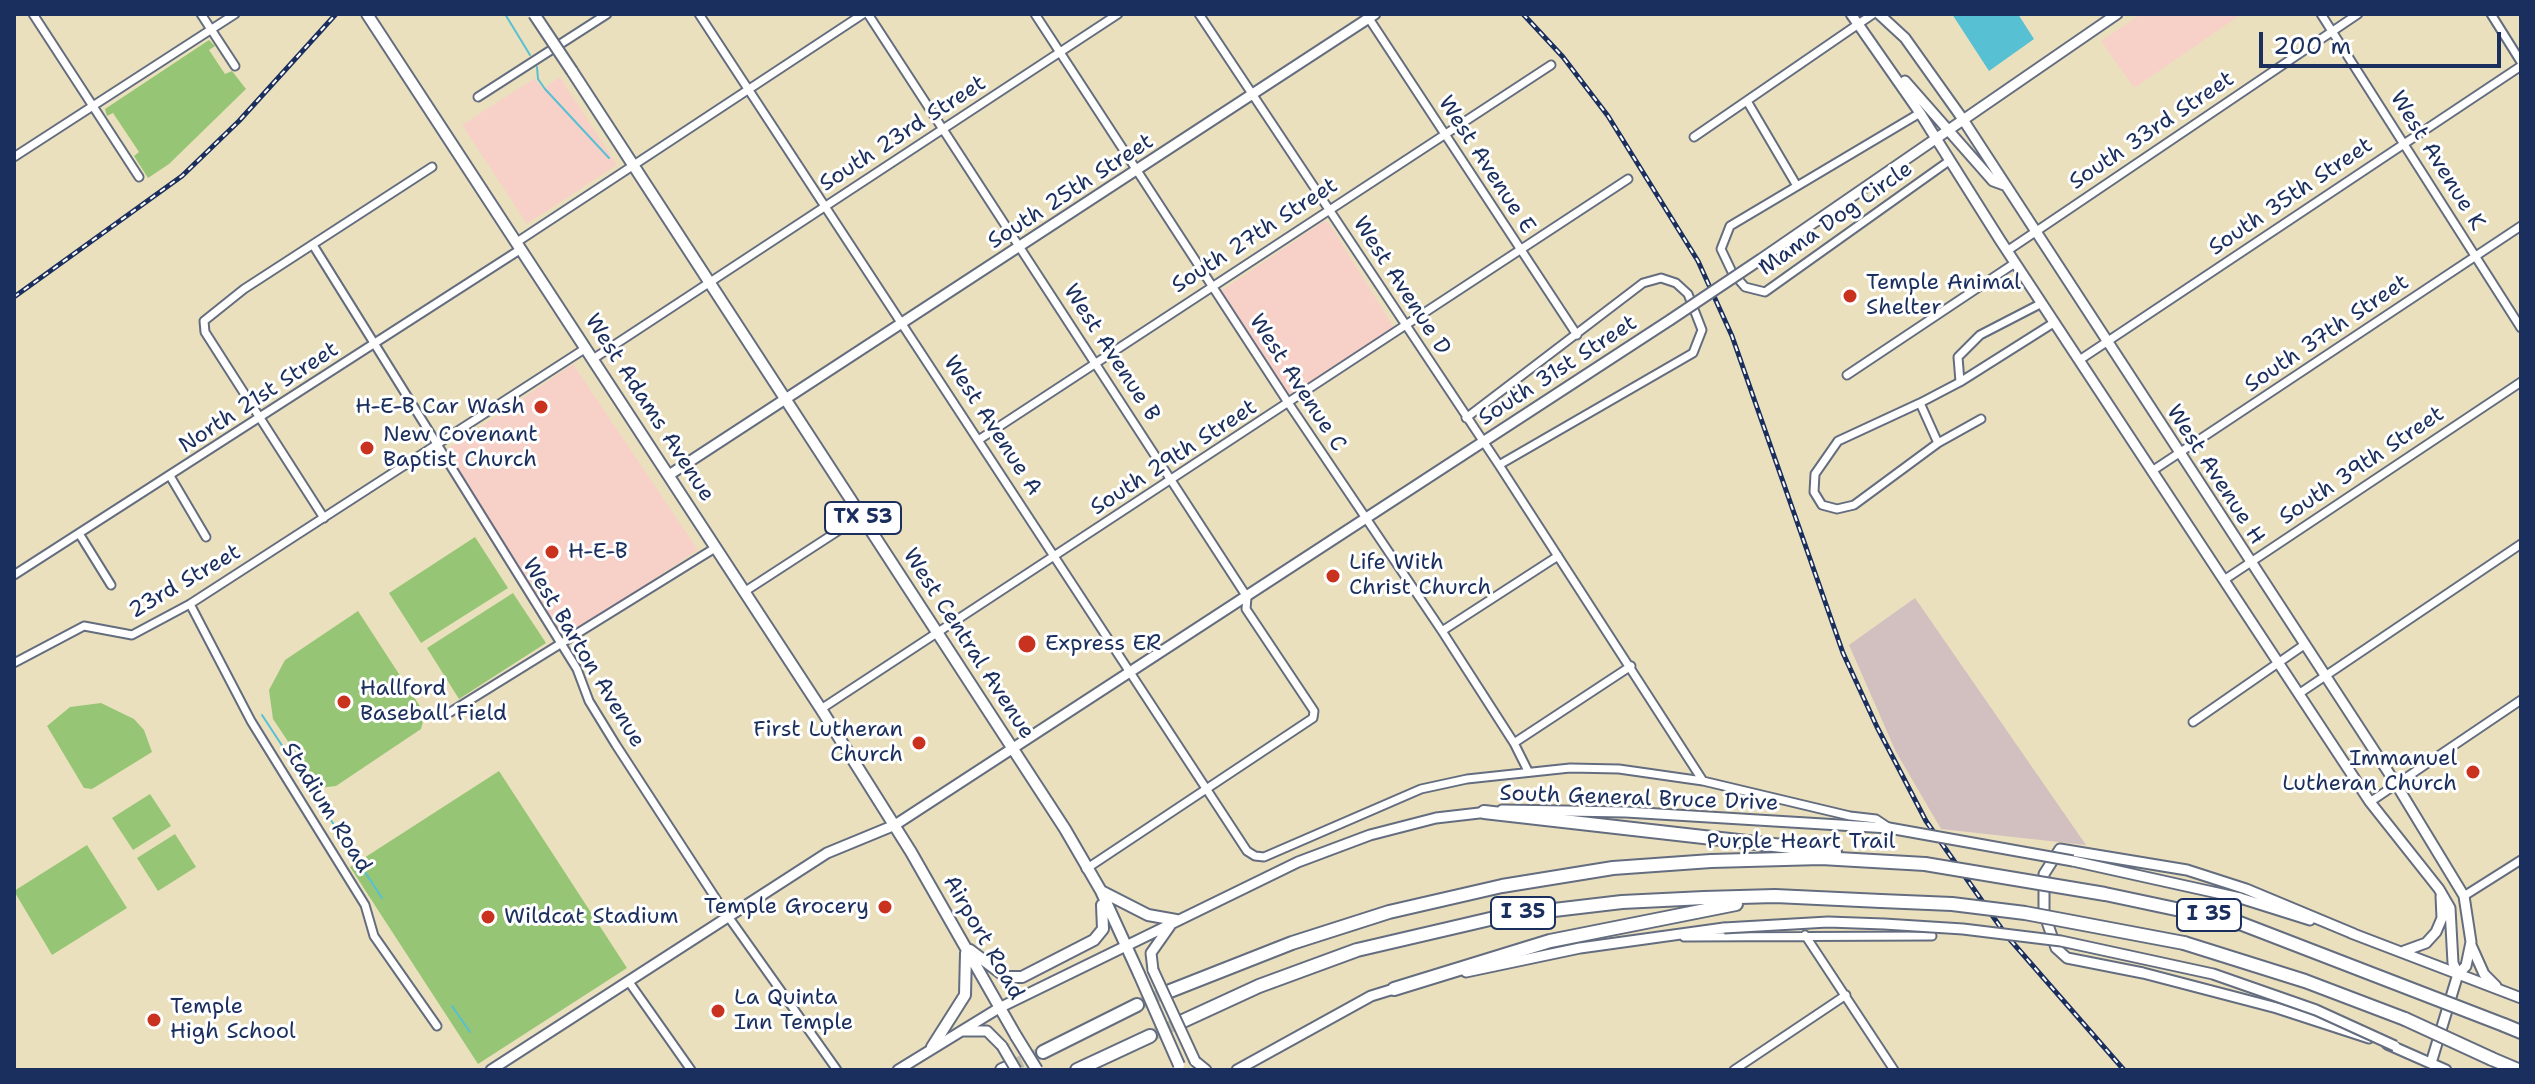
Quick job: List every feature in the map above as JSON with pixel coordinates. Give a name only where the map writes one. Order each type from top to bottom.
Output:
[{"type":"highway","points":[[1484,812],[1772,843],[1925,864]]},
{"type":"highway","name":"Purple Heart Trail","points":[[1170,991],[1334,929],[1389,912],[1502,886],[1613,868],[1821,858],[1925,864],[2105,894],[2237,922],[2521,1032]]},
{"type":"highway","points":[[1394,989],[1550,941],[1775,896]]},
{"type":"highway","name":"I 35","points":[[1183,1021],[1259,986],[1346,954],[1390,940],[1477,921],[1622,902],[1775,896],[1952,904],[2025,913],[2184,943],[2305,981],[2405,1019],[2518,1070]]},
{"type":"highway","points":[[1043,1052],[1137,1005]]},
{"type":"highway","points":[[1077,1070],[1150,1036]]},
{"type":"main road","name":"West Adams Avenue","points":[[367,14],[895,825]]},
{"type":"main road","name":"West Central Avenue","points":[[534,14],[939,633],[1101,891],[1180,1068]]},
{"type":"main road","points":[[1851,14],[1920,113],[2007,251],[2370,802],[2439,889],[2450,908],[2453,963],[2458,974]]},
{"type":"main road","name":"West Avenue H","points":[[1876,14],[1905,38],[1962,118],[2396,784],[2464,896],[2471,942]]},
{"type":"main road","name":"South 31st Street","points":[[491,1070],[827,853],[895,825],[1012,750],[1670,320],[2117,14]]},
{"type":"main road","name":"South 25th Street","points":[[669,475],[1370,15]]},
{"type":"main road","points":[[1890,69],[1993,181],[2005,186]]},
{"type":"main road","name":"South General Bruce Drive","points":[[898,1070],[999,1008],[1176,920],[1331,848],[1436,818],[1527,808],[1876,830],[1889,828],[2073,861],[2240,898],[2354,934],[2521,998]]},
{"type":"main road","name":"Airport Road","points":[[895,825],[1037,1070]]},
{"type":"main road","points":[[2354,934],[2246,889],[2187,870],[2060,849],[2044,874],[2044,913],[2056,948],[2067,958],[2143,973],[2277,1008],[2395,1046]]},
{"type":"main road","points":[[2398,951],[2412,950],[2436,932],[2443,903],[2439,889]]},
{"type":"main road","points":[[1101,891],[1148,915],[1176,920]]},
{"type":"main road","points":[[965,947],[1006,977],[1022,977],[1094,940],[1103,929],[1101,891]]},
{"type":"main road","points":[[1176,920],[1158,938],[1151,953],[1153,970],[1195,1061],[1206,1070]]},
{"type":"main road","points":[[1235,1070],[1371,996],[1394,989],[1580,948],[1646,938],[1724,928],[1870,924],[1963,929],[2061,941],[2213,974],[2316,1010],[2446,1070]]},
{"type":"main road","points":[[2431,1063],[2458,974],[2466,966],[2471,942]]},
{"type":"main road","points":[[2471,942],[2484,974],[2495,986],[2521,998]]},
{"type":"main road","points":[[932,1047],[965,995],[965,947]]},
{"type":"main road","points":[[961,1031],[987,1031],[1002,1046],[1009,1069]]},
{"type":"street","points":[[33,14],[139,177]]},
{"type":"street","points":[[201,14],[235,66]]},
{"type":"street","points":[[14,157],[235,14]]},
{"type":"street","points":[[478,97],[607,14]]},
{"type":"street","name":"West Avenue A","points":[[699,14],[1247,851],[1255,856]]},
{"type":"street","name":"North 21st Street","points":[[14,575],[377,344],[633,164],[866,14]]},
{"type":"street","name":"West Avenue B","points":[[866,14],[1021,246],[1247,597],[1246,609],[1315,715],[1206,787]]},
{"type":"street","name":"West Avenue C","points":[[1035,14],[1289,404],[1442,631],[1514,743],[1528,771]]},
{"type":"street","name":"South 23rd Street","points":[[593,359],[1118,14]]},
{"type":"street","name":"West Avenue D","points":[[1199,14],[1499,465]]},
{"type":"street","points":[[1694,137],[1876,14]]},
{"type":"street","name":"West Avenue K","points":[[2321,14],[2521,328]]},
{"type":"street","name":"South 33rd Street","points":[[2007,251],[2358,14]]},
{"type":"street","points":[[2491,14],[2521,64]]},
{"type":"street","name":"West Avenue E","points":[[1370,15],[1577,335]]},
{"type":"street","name":"South 35th Street","points":[[2081,359],[2521,64]]},
{"type":"street","name":"South 27th Street","points":[[980,439],[1551,65]]},
{"type":"street","points":[[1747,101],[1797,186],[1920,113]]},
{"type":"street","name":"Mama Dog Circle","points":[[1797,186],[1730,226],[1721,249],[1732,272],[1745,287],[1765,292],[1780,284],[1949,161]]},
{"type":"street","points":[[324,518],[205,332],[204,321],[244,289],[432,167]]},
{"type":"street","name":"South 29th Street","points":[[821,709],[1628,179]]},
{"type":"street","name":"South 37th Street","points":[[2152,471],[2521,226]]},
{"type":"street","name":"West Barton Avenue","points":[[313,245],[562,646],[609,734],[837,1070]]},
{"type":"street","points":[[1847,375],[2015,263]]},
{"type":"street","points":[[1466,418],[1643,283],[1661,278],[1676,283],[1688,294],[1702,330],[1693,353],[1499,465],[1703,781]]},
{"type":"street","points":[[1960,382],[1958,357],[1980,335],[2042,303]]},
{"type":"street","points":[[1981,419],[1938,443],[1854,505],[1837,509],[1822,505],[1814,492],[1815,474],[1838,441],[1960,382],[2055,322]]},
{"type":"street","name":"23rd Street","points":[[14,663],[84,626],[132,635],[190,604],[586,348]]},
{"type":"street","name":"South 39th Street","points":[[2224,580],[2521,382]]},
{"type":"street","points":[[1920,403],[1938,443]]},
{"type":"street","points":[[170,476],[206,537]]},
{"type":"street","points":[[744,592],[861,516]]},
{"type":"street","points":[[80,535],[111,585]]},
{"type":"street","points":[[2300,693],[2521,544]]},
{"type":"street","points":[[444,716],[562,646],[715,548]]},
{"type":"street","points":[[1442,631],[1558,556]]},
{"type":"street","name":"Stadium Road","points":[[190,604],[251,721],[365,905],[374,936],[437,1026]]},
{"type":"street","points":[[2193,722],[2304,645]]},
{"type":"street","points":[[1514,743],[1631,666]]},
{"type":"street","points":[[2370,802],[2521,700]]},
{"type":"street","name":"South General Bruce Drive","points":[[1255,856],[1264,857],[1421,789],[1528,771],[1619,769],[1703,781],[1850,816],[1876,819],[1889,828]]},
{"type":"street","points":[[1086,869],[1206,787]]},
{"type":"street","points":[[2464,896],[2521,860]]},
{"type":"street","points":[[1805,935],[1894,1070]]},
{"type":"street","points":[[1646,938],[1932,936]]},
{"type":"street","points":[[629,982],[691,1070]]},
{"type":"street","points":[[1734,1070],[1846,995]]},
{"type":"shaded area","points":[[2141,14],[2242,14],[2134,88],[2101,41]]},
{"type":"shaded area","points":[[560,77],[617,165],[527,224],[462,125],[535,78],[543,89]]},
{"type":"shaded area","points":[[1324,221],[1329,223],[1395,329],[1294,394],[1288,393],[1221,291]]},
{"type":"shaded area","points":[[573,364],[698,550],[564,639],[443,452]]},
{"type":"shaded area","points":[[1915,598],[2086,845],[1941,829],[1896,752],[1849,645]]},
{"type":"green space","points":[[209,40],[215,46],[209,50],[225,74],[232,71],[246,89],[169,164],[148,178],[134,156],[139,152],[113,113],[107,116],[105,109]]},
{"type":"green space","points":[[475,537],[508,588],[421,643],[389,593]]},
{"type":"green space","points":[[513,593],[546,643],[459,699],[427,648]]},
{"type":"green space","name":"Hallford Baseball Field","points":[[358,611],[425,714],[421,729],[336,786],[319,788],[273,719],[269,690],[285,660]]},
{"type":"green space","points":[[101,703],[134,719],[144,730],[152,752],[92,789],[84,788],[47,726],[70,707]]},
{"type":"green space","name":"Wildcat Stadium","points":[[499,771],[627,968],[478,1064],[350,867]]},
{"type":"green space","points":[[150,794],[171,826],[133,850],[112,818]]},
{"type":"green space","points":[[175,834],[196,867],[158,891],[137,858]]},
{"type":"green space","points":[[87,845],[127,908],[52,955],[14,891]]},
{"type":"water","points":[[1952,14],[2018,14],[2034,39],[1989,71]]},
{"type":"waterway","points":[[505,14],[530,55]]},
{"type":"waterway","points":[[537,67],[538,79],[545,89],[609,158]]},
{"type":"waterway","points":[[262,715],[382,898]]},
{"type":"waterway","points":[[452,1006],[470,1032]]},
{"type":"tunnel","points":[[1137,1005],[1170,991]]},
{"type":"tunnel","points":[[1150,1036],[1183,1021]]},
{"type":"tunnel","points":[[1011,1066],[1043,1052]]},
{"type":"railway","points":[[14,297],[182,176],[239,121],[336,14]]},
{"type":"railway","points":[[1523,14],[1563,57],[1608,116],[1698,261],[1732,336],[1843,653],[1926,821],[2006,935],[2124,1070]]},
{"type":"place","name":"Temple Animal Shelter","points":[[1850,296]]},
{"type":"place","name":"H-E-B Car Wash","points":[[541,407]]},
{"type":"place","name":"New Covenant Baptist Church","points":[[367,448]]},
{"type":"place","name":"H-E-B","points":[[552,552]]},
{"type":"place","name":"Life With Christ Church","points":[[1333,576]]},
{"type":"place","name":"Express ER","points":[[1027,644]]},
{"type":"place","name":"Hallford Baseball Field","points":[[344,702]]},
{"type":"place","name":"First Lutheran Church","points":[[919,743]]},
{"type":"place","name":"Immanuel Lutheran Church","points":[[2473,772]]},
{"type":"place","name":"Temple Grocery","points":[[885,907]]},
{"type":"place","name":"Wildcat Stadium","points":[[488,917]]},
{"type":"place","name":"La Quinta Inn Temple","points":[[718,1011]]},
{"type":"place","name":"Temple High School","points":[[154,1020]]}]
